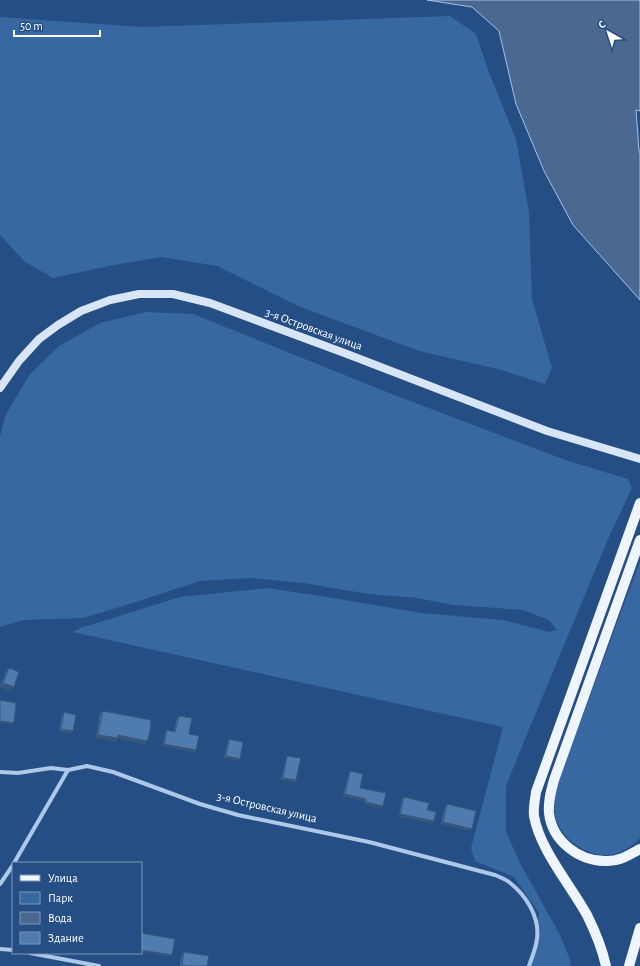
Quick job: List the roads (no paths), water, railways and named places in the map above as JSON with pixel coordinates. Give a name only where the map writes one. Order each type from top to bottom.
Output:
[{"type":"main road","name":"3-я Островская улица","points":[[0,388],[19,361],[39,339],[81,311],[110,300],[139,294],[173,294],[210,303],[547,431],[640,459]]},
{"type":"main road","points":[[606,966],[598,939],[586,915],[543,844],[537,829],[534,815],[534,803],[536,792],[640,503]]},
{"type":"main road","points":[[640,540],[557,772],[549,801],[549,815],[553,828],[562,841],[574,852],[590,859],[606,862],[623,858],[640,849]]},
{"type":"main road","points":[[629,966],[640,928]]},
{"type":"street","name":"3-я Островская улица","points":[[0,772],[18,773],[51,768],[68,770],[87,766],[113,772],[200,804],[238,814],[368,842],[495,875],[508,881],[523,896],[532,910],[537,930],[537,940],[529,966]]},
{"type":"street","points":[[15,862],[68,770]]},
{"type":"street","points":[[0,884],[12,867]]},
{"type":"street","points":[[0,949],[12,950]]},
{"type":"street","points":[[35,954],[99,966]]},
{"type":"water","points":[[427,0],[640,0],[640,111],[636,110],[640,154],[640,300],[573,225],[544,171],[516,104],[499,31],[472,7]]}]
